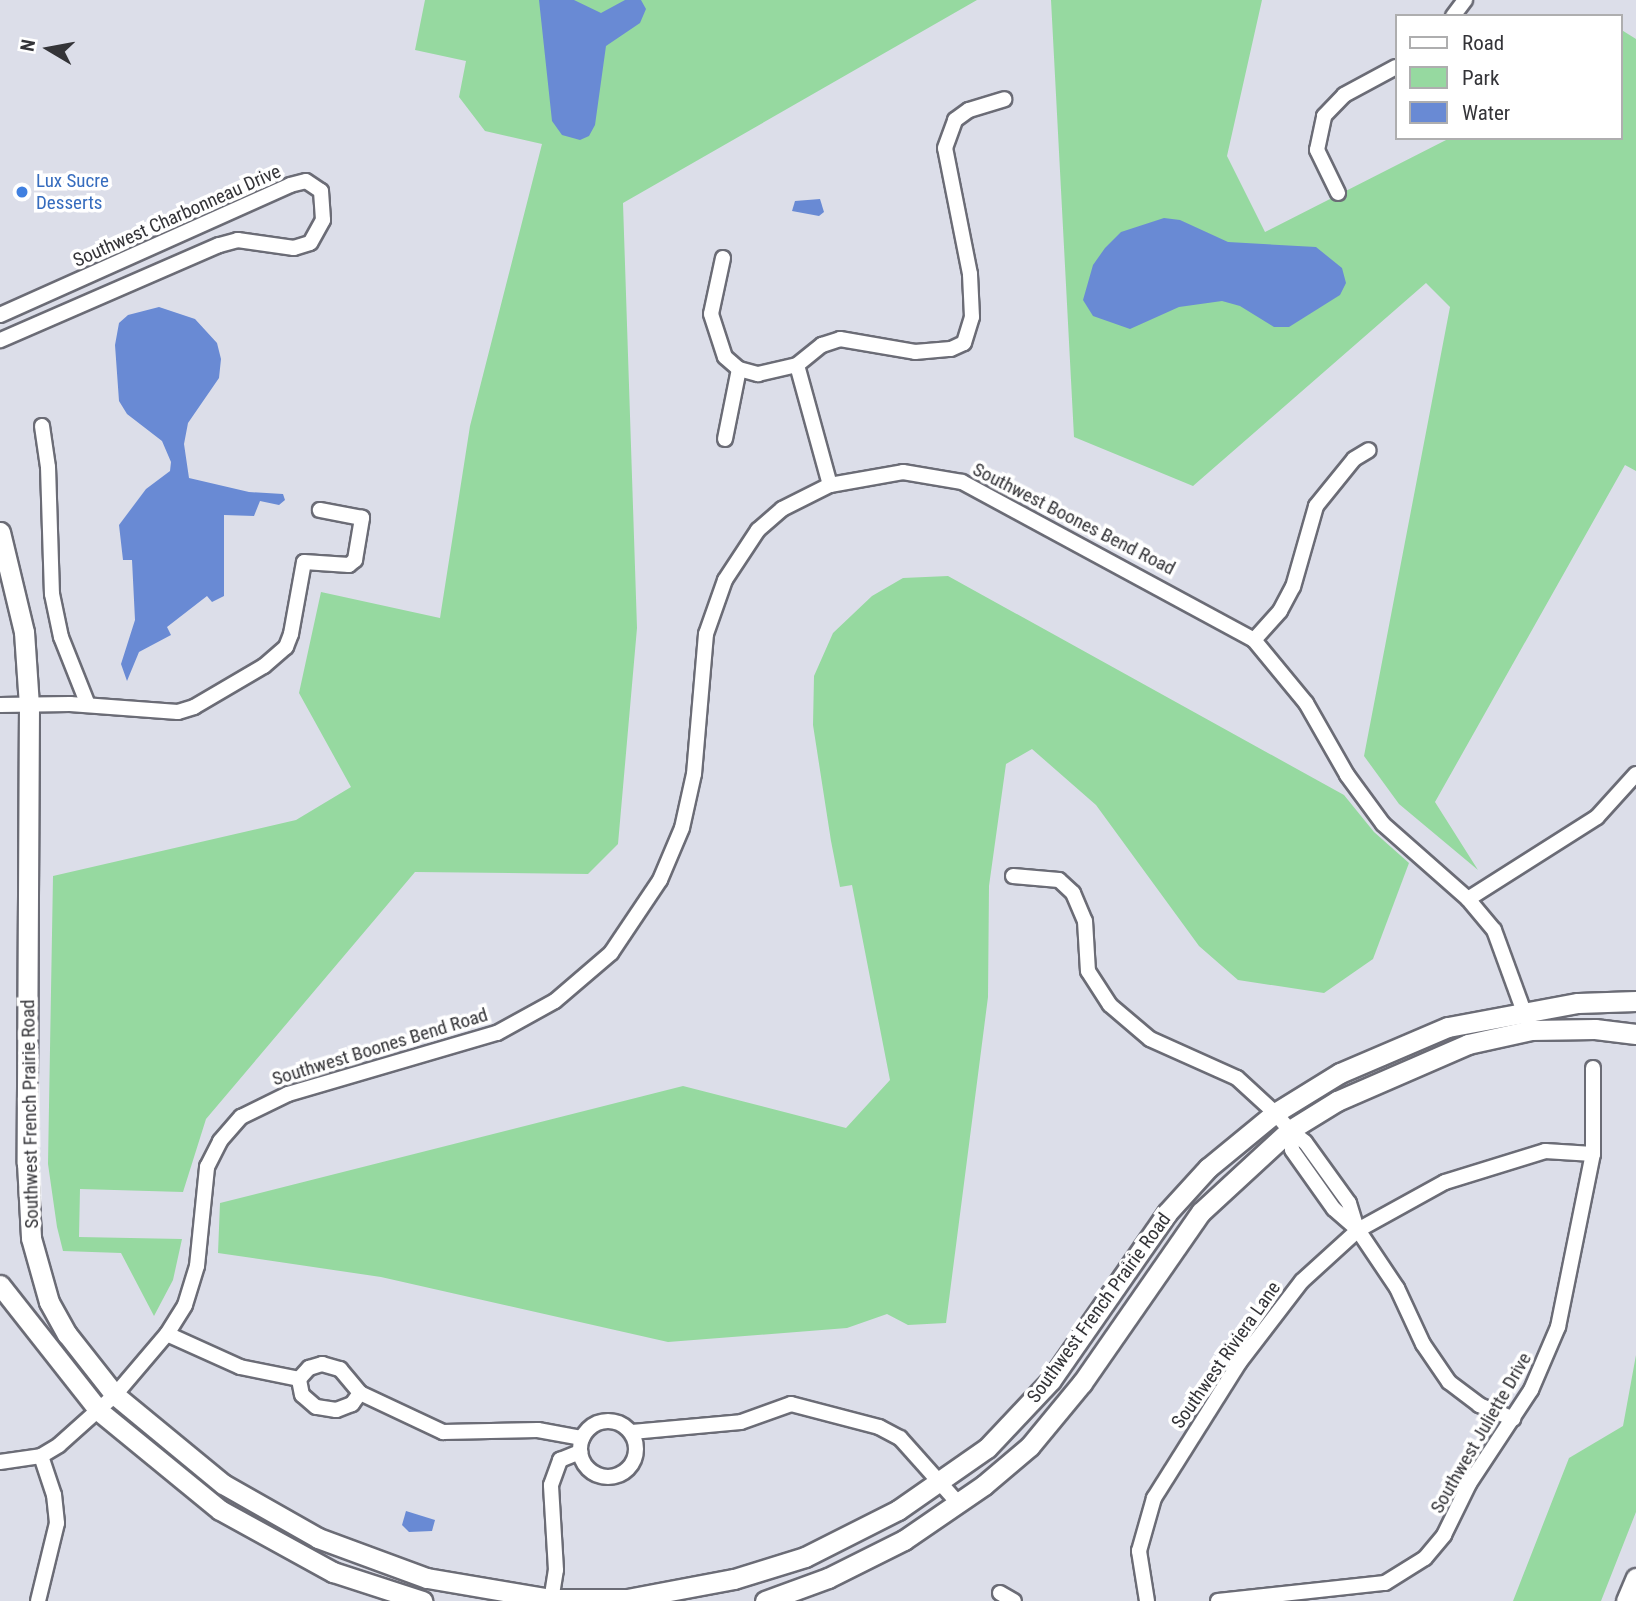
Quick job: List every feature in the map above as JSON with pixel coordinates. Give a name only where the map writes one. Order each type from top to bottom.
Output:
[{"type":"street","points":[[1338,193],[1317,150],[1324,116],[1343,95],[1394,68]]},
{"type":"street","points":[[723,258],[712,300],[712,329],[724,357],[738,369],[758,374],[797,365],[822,345],[840,339],[915,352],[951,349],[964,342],[972,317],[970,274],[945,148],[955,120],[969,110],[1004,99]]},
{"type":"street","name":"Southwest Charbonneau Drive","points":[[0,315],[290,185],[306,181],[321,191],[323,220],[310,243],[295,248],[237,240],[219,245],[0,340]]},
{"type":"street","points":[[797,365],[830,485]]},
{"type":"street","points":[[725,439],[738,369]]},
{"type":"street","points":[[42,426],[48,467],[52,594],[61,637],[88,705]]},
{"type":"street","points":[[1254,640],[1280,611],[1293,587],[1316,506],[1347,466],[1369,450]]},
{"type":"street","name":"Southwest Boones Bend Road","points":[[41,1457],[115,1395],[167,1334],[185,1305],[197,1266],[207,1167],[220,1141],[241,1117],[288,1094],[497,1033],[555,1001],[611,953],[660,880],[682,828],[694,774],[706,634],[725,580],[766,523],[782,509],[830,485],[903,472],[962,482],[1254,640],[1306,703],[1376,816],[1468,899],[1501,944],[1531,1030]]},
{"type":"street","points":[[0,705],[88,705],[178,712],[194,707],[277,657],[291,634],[304,562],[349,565],[355,560],[362,518],[320,510]]},
{"type":"street","name":"Southwest French Prairie Road","points":[[0,532],[23,632],[29,705],[26,1058],[31,1238],[37,1268],[61,1323],[115,1395],[223,1484],[318,1538],[427,1578],[551,1600],[627,1599],[734,1579],[805,1557],[878,1521],[941,1482],[987,1448],[1031,1403],[1167,1213],[1208,1168],[1275,1113],[1401,1044],[1448,1027],[1523,1010],[1636,1001]]},
{"type":"street","points":[[1468,899],[1597,817],[1636,774]]},
{"type":"street","points":[[1013,876],[1059,880],[1073,893],[1085,921],[1088,971],[1099,992],[1135,1029],[1171,1051],[1222,1068],[1305,1142],[1349,1203],[1358,1230],[1397,1289],[1423,1344],[1449,1382],[1479,1405],[1513,1419]]},
{"type":"street","name":"Southwest French Prairie Road","points":[[765,1601],[875,1556],[959,1504],[1030,1446],[1082,1383],[1201,1212],[1290,1130],[1398,1072],[1468,1044],[1531,1030],[1595,1029],[1636,1034]]},
{"type":"street","name":"Southwest Juliette Drive","points":[[1218,1601],[1368,1587],[1399,1576],[1435,1547],[1544,1365],[1558,1327],[1593,1154],[1593,1068]]},
{"type":"street","name":"Southwest Riviera Lane","points":[[1147,1601],[1139,1551],[1148,1511],[1163,1482],[1282,1304],[1358,1230],[1446,1182],[1493,1164],[1545,1151],[1593,1154]]},
{"type":"street","points":[[0,1285],[99,1411],[220,1510],[281,1547],[332,1572],[422,1601]]},
{"type":"street","points":[[167,1334],[231,1364],[299,1378]]},
{"type":"street","points":[[299,1378],[309,1368],[322,1364],[340,1369],[360,1393],[443,1432],[538,1430],[581,1445],[593,1472],[616,1476],[634,1461],[637,1447],[632,1432],[626,1425],[605,1421],[589,1427],[581,1445],[560,1460],[551,1485],[556,1570],[551,1600]]},
{"type":"street","points":[[299,1378],[302,1395],[316,1408],[336,1410],[352,1404],[360,1393]]},
{"type":"street","points":[[632,1432],[741,1422],[791,1404],[879,1427],[900,1437],[959,1504]]},
{"type":"street","points":[[0,1462],[41,1457],[54,1495],[57,1523],[38,1601]]},
{"type":"street","points":[[1626,1601],[1636,1578]]},
{"type":"street","points":[[1000,1593],[1014,1601]]},
{"type":"green space","points":[[425,0],[977,0],[623,203],[637,628],[618,844],[588,874],[415,872],[206,1119],[183,1192],[80,1189],[79,1237],[182,1239],[173,1280],[154,1316],[121,1253],[63,1251],[57,1227],[48,1164],[53,876],[296,820],[351,787],[299,693],[321,592],[440,618],[470,426],[542,144],[485,131],[459,97],[466,61],[415,50]]},
{"type":"green space","points":[[1051,0],[1262,0],[1227,156],[1265,232],[1446,140],[1622,140],[1622,30],[1636,39],[1636,471],[1625,465],[1435,802],[1478,870],[1399,804],[1364,756],[1450,307],[1426,283],[1193,486],[1074,437]]},
{"type":"green space","points":[[948,576],[1344,795],[1374,832],[1409,863],[1373,959],[1324,993],[1238,980],[1199,946],[1096,805],[1032,749],[1006,764],[989,886],[988,997],[946,1323],[908,1325],[887,1314],[847,1328],[668,1342],[381,1277],[218,1253],[220,1203],[683,1086],[846,1128],[890,1080],[852,885],[840,887],[831,841],[813,725],[814,676],[833,633],[872,596],[903,578]]},
{"type":"green space","points":[[1636,1355],[1636,1512],[1601,1601],[1513,1601],[1569,1458],[1623,1426]]},
{"type":"water","points":[[539,0],[574,0],[601,13],[625,0],[641,0],[646,9],[640,23],[606,46],[595,125],[589,136],[580,140],[562,135],[552,121]]},
{"type":"water","points":[[820,199],[824,212],[819,216],[792,211],[795,201]]},
{"type":"water","points":[[1164,218],[1180,220],[1228,242],[1316,247],[1342,268],[1346,283],[1340,295],[1289,327],[1274,327],[1240,306],[1222,301],[1179,307],[1130,329],[1093,316],[1083,300],[1093,265],[1105,248],[1121,232]]},
{"type":"water","points":[[159,307],[195,319],[217,343],[221,359],[219,378],[188,423],[184,444],[189,478],[249,492],[283,494],[285,500],[279,505],[260,501],[254,516],[224,515],[224,596],[212,602],[207,596],[167,627],[171,635],[139,652],[127,681],[121,664],[135,620],[132,560],[123,560],[119,525],[146,489],[170,471],[171,462],[162,441],[127,414],[119,401],[115,345],[119,323],[128,315]]},
{"type":"water","points":[[406,1511],[435,1520],[432,1531],[409,1532],[402,1525]]},
{"type":"place","name":"Lux Sucre Desserts","points":[[22,192]]}]
